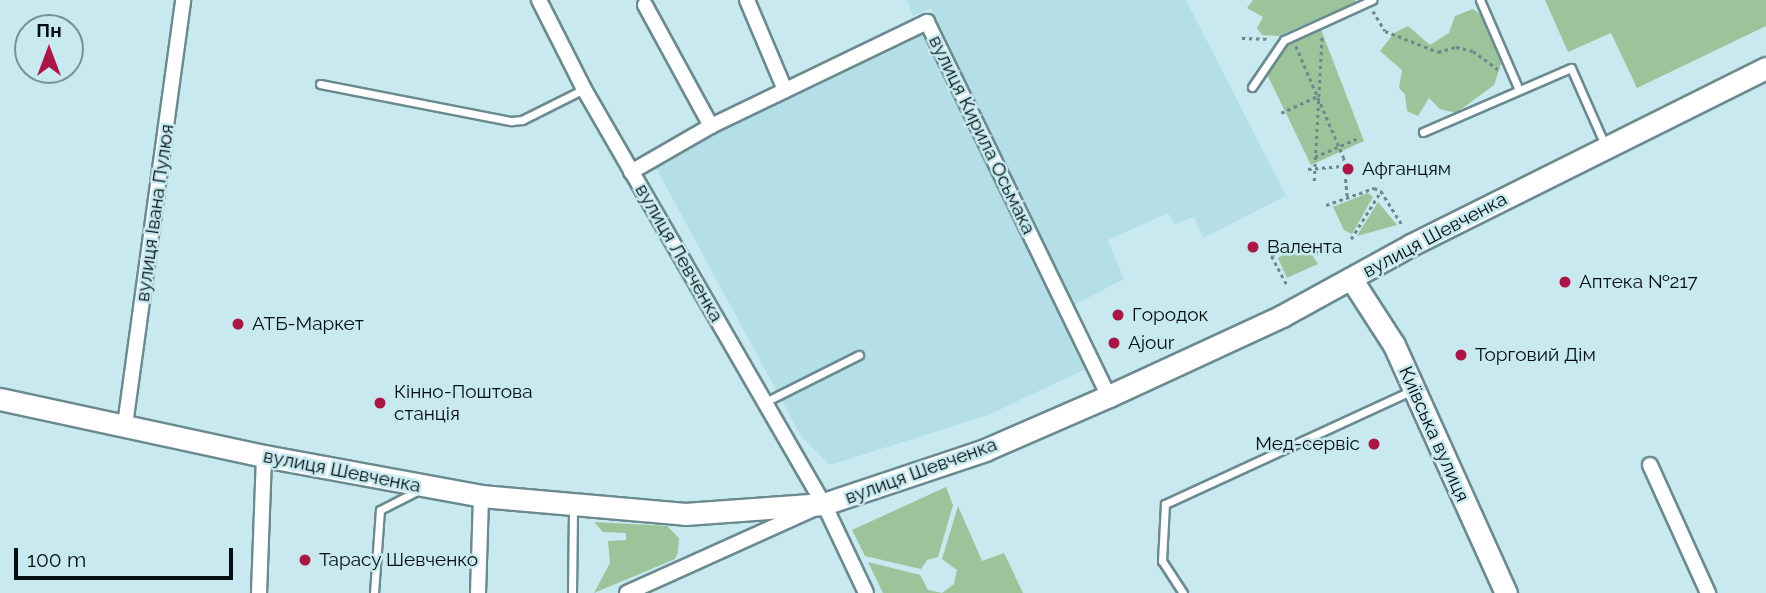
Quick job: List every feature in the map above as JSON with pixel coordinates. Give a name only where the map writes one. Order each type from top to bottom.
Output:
[{"type":"main road","name":"вулиця Шевченка","points":[[0,399],[264,456],[481,496],[685,514],[824,504],[985,450],[1109,396],[1352,280],[1605,146],[1766,68]]},
{"type":"main road","name":"Київська вулиця","points":[[1352,280],[1394,345],[1506,593]]},
{"type":"street","name":"вулиця Івана Пулюя","points":[[125,425],[183,0]]},
{"type":"street","name":"вулиця Левченка","points":[[538,0],[631,172],[824,504],[866,593]]},
{"type":"street","points":[[747,0],[785,90]]},
{"type":"street","points":[[645,5],[711,126]]},
{"type":"street","name":"вулиця Кирила Осьмака","points":[[631,172],[711,126],[927,22],[1109,396]]},
{"type":"street","points":[[259,593],[264,456]]},
{"type":"street","points":[[1650,466],[1708,593]]},
{"type":"street","points":[[478,593],[481,496]]},
{"type":"street","points":[[627,593],[798,520],[824,504]]},
{"type":"lane","points":[[1480,0],[1519,90]]},
{"type":"lane","points":[[1252,87],[1284,40],[1371,1]]},
{"type":"lane","points":[[1423,132],[1571,68],[1605,146]]},
{"type":"lane","points":[[320,84],[510,121],[522,120],[584,89]]},
{"type":"lane","points":[[765,402],[859,355]]},
{"type":"lane","points":[[1183,593],[1162,561],[1165,504],[1413,390]]},
{"type":"lane","points":[[374,593],[380,510],[428,487]]},
{"type":"lane","points":[[572,593],[573,506]]},
{"type":"path","points":[[1371,1],[1385,31],[1438,52],[1456,47],[1474,51],[1515,81]]},
{"type":"path","points":[[1314,181],[1322,23]]},
{"type":"path","points":[[1292,37],[1339,146],[1347,196]]},
{"type":"path","points":[[1242,38],[1284,40]]},
{"type":"path","points":[[1281,113],[1318,96]]},
{"type":"path","points":[[1315,157],[1358,138]]},
{"type":"path","points":[[1308,169],[1342,166]]},
{"type":"path","points":[[1326,205],[1374,188],[1381,191],[1402,225]]},
{"type":"path","points":[[1351,239],[1381,191]]},
{"type":"path","points":[[1286,284],[1271,256],[1281,250],[1320,252]]},
{"type":"shaded area","points":[[907,0],[1186,0],[1286,196],[1203,238],[1194,217],[1174,224],[1168,213],[1108,240],[1124,279],[1072,306],[931,8],[913,16]]},
{"type":"shaded area","points":[[925,31],[1086,369],[988,415],[830,465],[801,436],[655,166],[857,59]]},
{"type":"green space","points":[[1253,0],[1356,2],[1278,36],[1262,35],[1257,28],[1263,17],[1247,8]]},
{"type":"green space","points":[[1545,0],[1766,0],[1766,26],[1637,88],[1611,33],[1568,52]]},
{"type":"green space","points":[[1473,9],[1484,17],[1501,64],[1494,85],[1456,113],[1440,109],[1429,98],[1418,116],[1407,111],[1405,94],[1399,88],[1402,70],[1380,51],[1394,33],[1408,26],[1430,45],[1449,33],[1455,16]]},
{"type":"green space","points":[[1320,27],[1364,141],[1311,165],[1266,72],[1285,42]]},
{"type":"green space","points":[[1368,193],[1373,197],[1352,234],[1344,230],[1333,207]]},
{"type":"green space","points":[[1378,202],[1397,225],[1357,236]]},
{"type":"green space","points":[[1284,254],[1312,255],[1318,264],[1287,278],[1278,258]]},
{"type":"green space","points":[[946,487],[953,505],[938,557],[927,560],[921,569],[865,556],[852,530]]},
{"type":"green space","points":[[958,506],[982,561],[1004,553],[1023,593],[942,593],[954,584],[957,570],[942,559]]},
{"type":"green space","points":[[594,522],[667,526],[679,538],[678,552],[675,559],[594,593],[610,563],[608,541],[626,540],[626,533],[603,532]]},
{"type":"green space","points":[[868,562],[920,575],[928,590],[942,593],[883,593]]},
{"type":"place","name":"Афганцям","points":[[1348,169]]},
{"type":"place","name":"Валента","points":[[1253,247]]},
{"type":"place","name":"Аптека №217","points":[[1565,282]]},
{"type":"place","name":"Городок","points":[[1118,315]]},
{"type":"place","name":"АТБ-Маркет","points":[[238,324]]},
{"type":"place","name":"Ajour","points":[[1114,343]]},
{"type":"place","name":"Торговий Дім","points":[[1461,355]]},
{"type":"place","name":"Кінно-Поштова станція","points":[[380,403]]},
{"type":"place","name":"Мед-сервіс","points":[[1374,444]]},
{"type":"place","name":"Тарасу Шевченко","points":[[305,560]]}]
